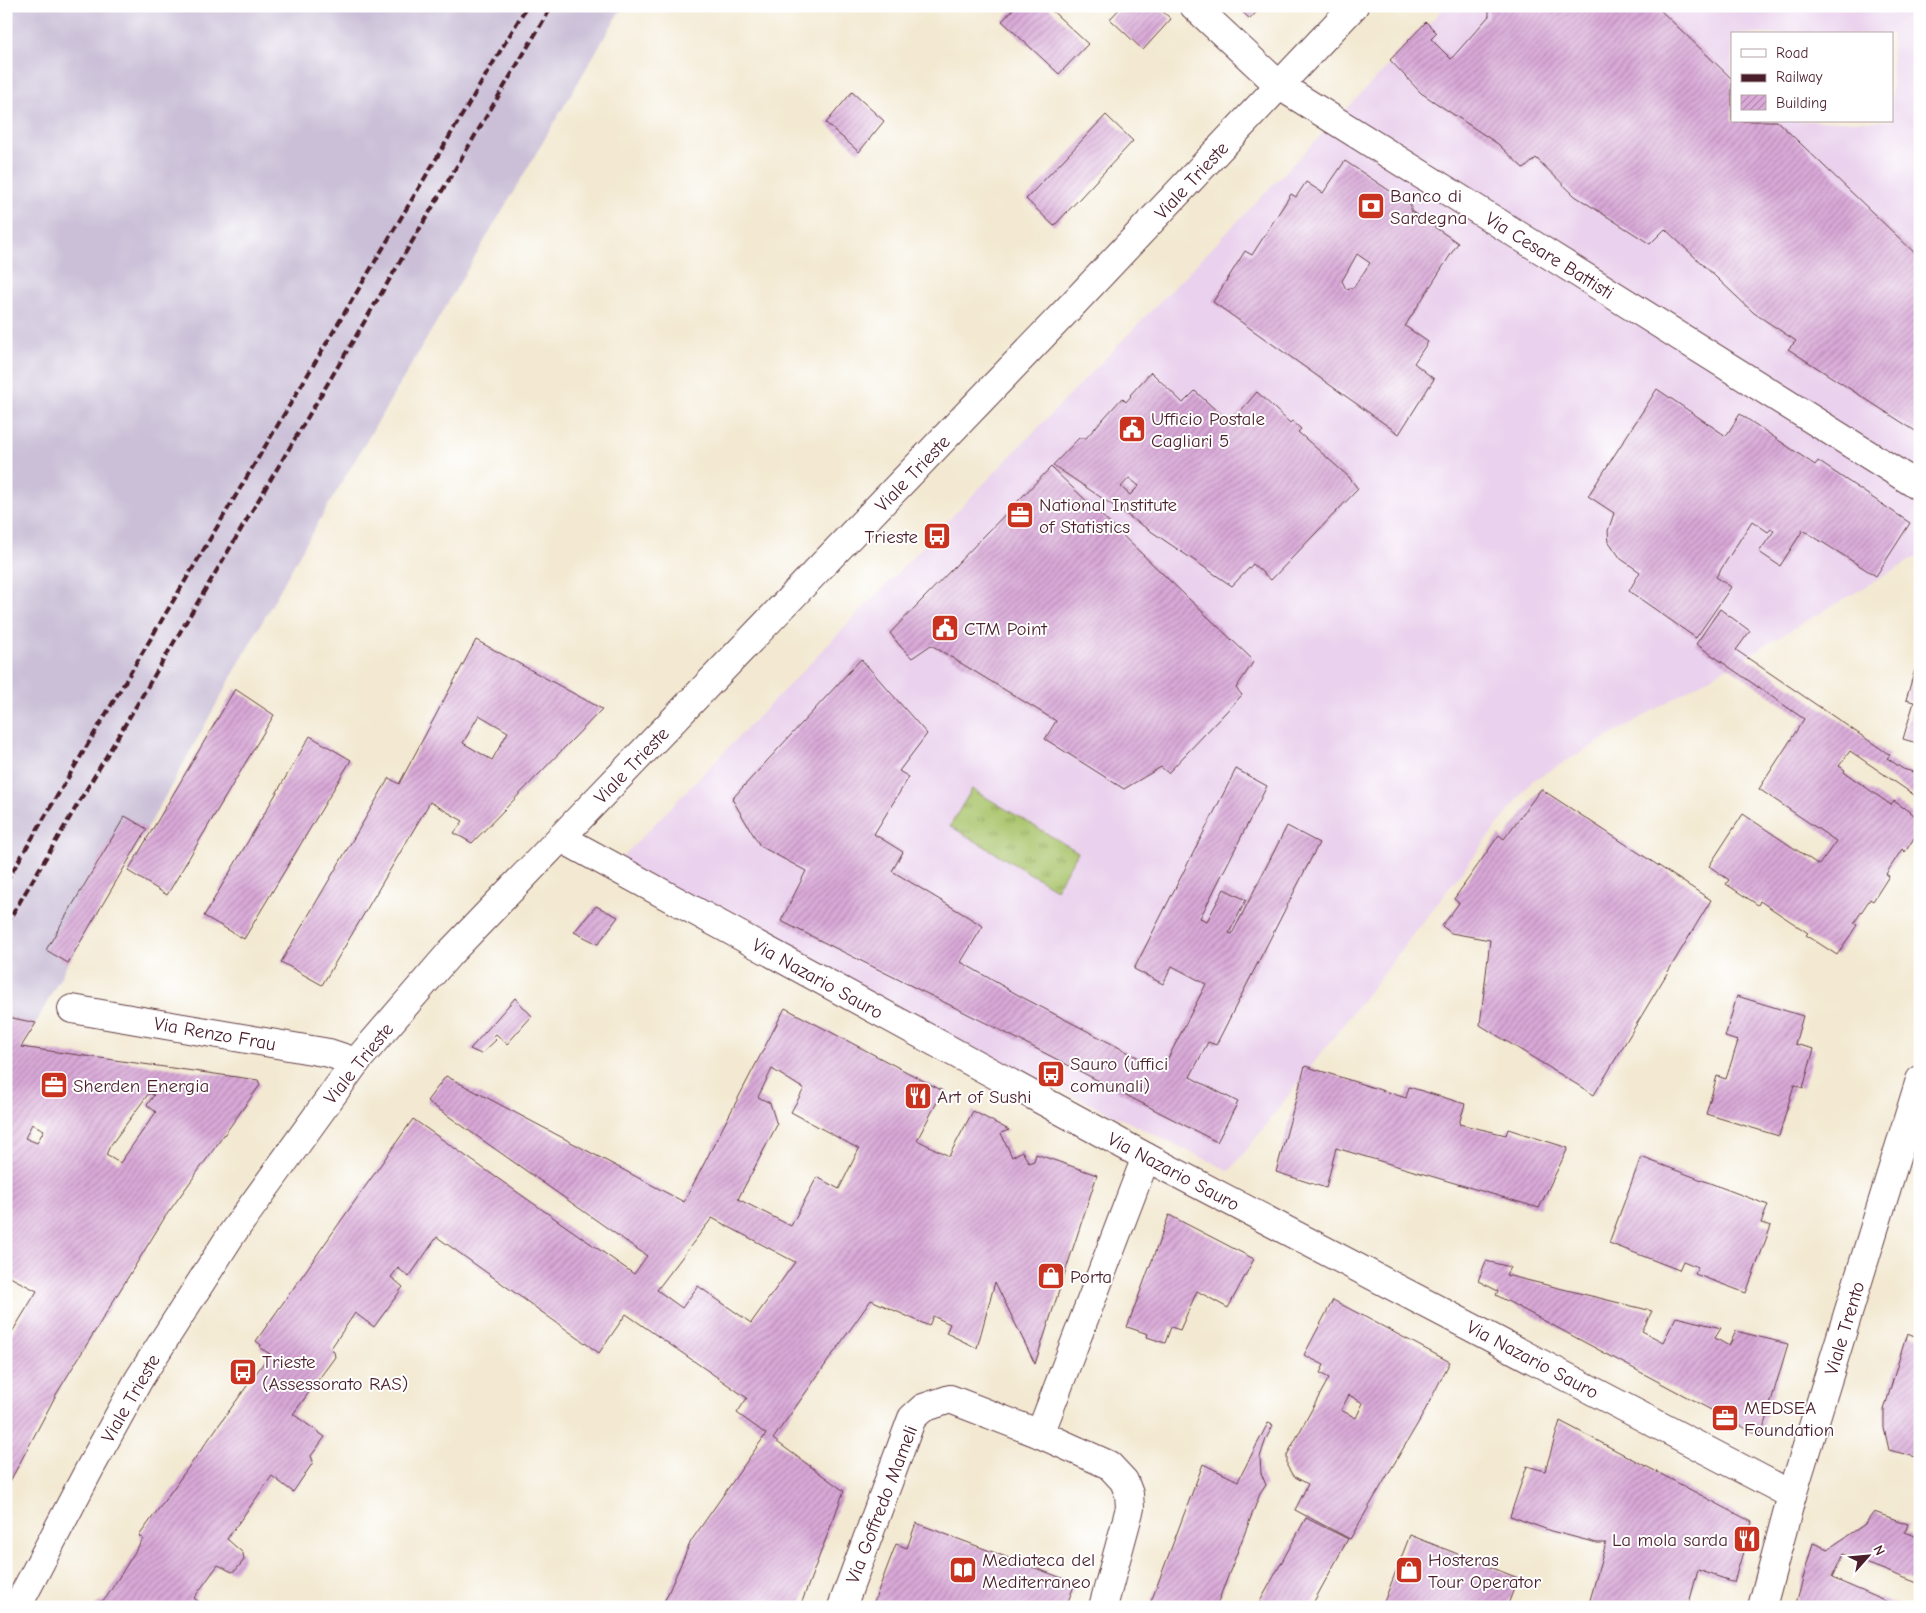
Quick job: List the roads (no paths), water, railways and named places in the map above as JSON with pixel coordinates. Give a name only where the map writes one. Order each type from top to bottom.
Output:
[{"type":"street","name":"Via Cesare Battisti","points":[[1194,6],[1280,86],[1920,487]]},
{"type":"street","name":"Viale Trieste","points":[[17,1607],[139,1379],[231,1235],[356,1062],[450,953],[1072,306],[1354,6]]},
{"type":"street","name":"Via Nazario Sauro","points":[[561,838],[1146,1157],[1792,1495]]},
{"type":"street","name":"Via Renzo Frau","points":[[72,1009],[329,1053],[356,1062]]},
{"type":"street","name":"Viale Trento","points":[[1762,1607],[1792,1495],[1920,1080]]},
{"type":"street","points":[[1040,1434],[1146,1157]]},
{"type":"street","name":"Via Goffredo Mameli","points":[[842,1607],[912,1418],[923,1408],[950,1399],[1040,1434],[1109,1465],[1124,1481],[1129,1494],[1130,1508],[1103,1607]]},
{"type":"railway","points":[[6,882],[527,6]]},
{"type":"railway","points":[[6,925],[552,6]]},
{"type":"place","name":"Banco di Sardegna","points":[[1371,206]]},
{"type":"place","name":"Ufficio Postale Cagliari 5","points":[[1132,429]]},
{"type":"place","name":"National Institute of Statistics","points":[[1020,515]]},
{"type":"place","name":"Trieste","points":[[937,536]]},
{"type":"place","name":"CTM Point","points":[[945,628]]},
{"type":"place","name":"Sauro (uffici comunali)","points":[[1051,1074]]},
{"type":"place","name":"Sherden Energia","points":[[54,1085]]},
{"type":"place","name":"Art of Sushi","points":[[918,1096]]},
{"type":"place","name":"Porta","points":[[1051,1276]]},
{"type":"place","name":"Trieste (Assessorato RAS)","points":[[243,1372]]},
{"type":"place","name":"MEDSEA Foundation","points":[[1725,1418]]},
{"type":"place","name":"La mola sarda","points":[[1747,1539]]},
{"type":"place","name":"Mediateca del Mediterraneo","points":[[963,1570]]},
{"type":"place","name":"Hosteras Tour Operator","points":[[1409,1570]]}]
